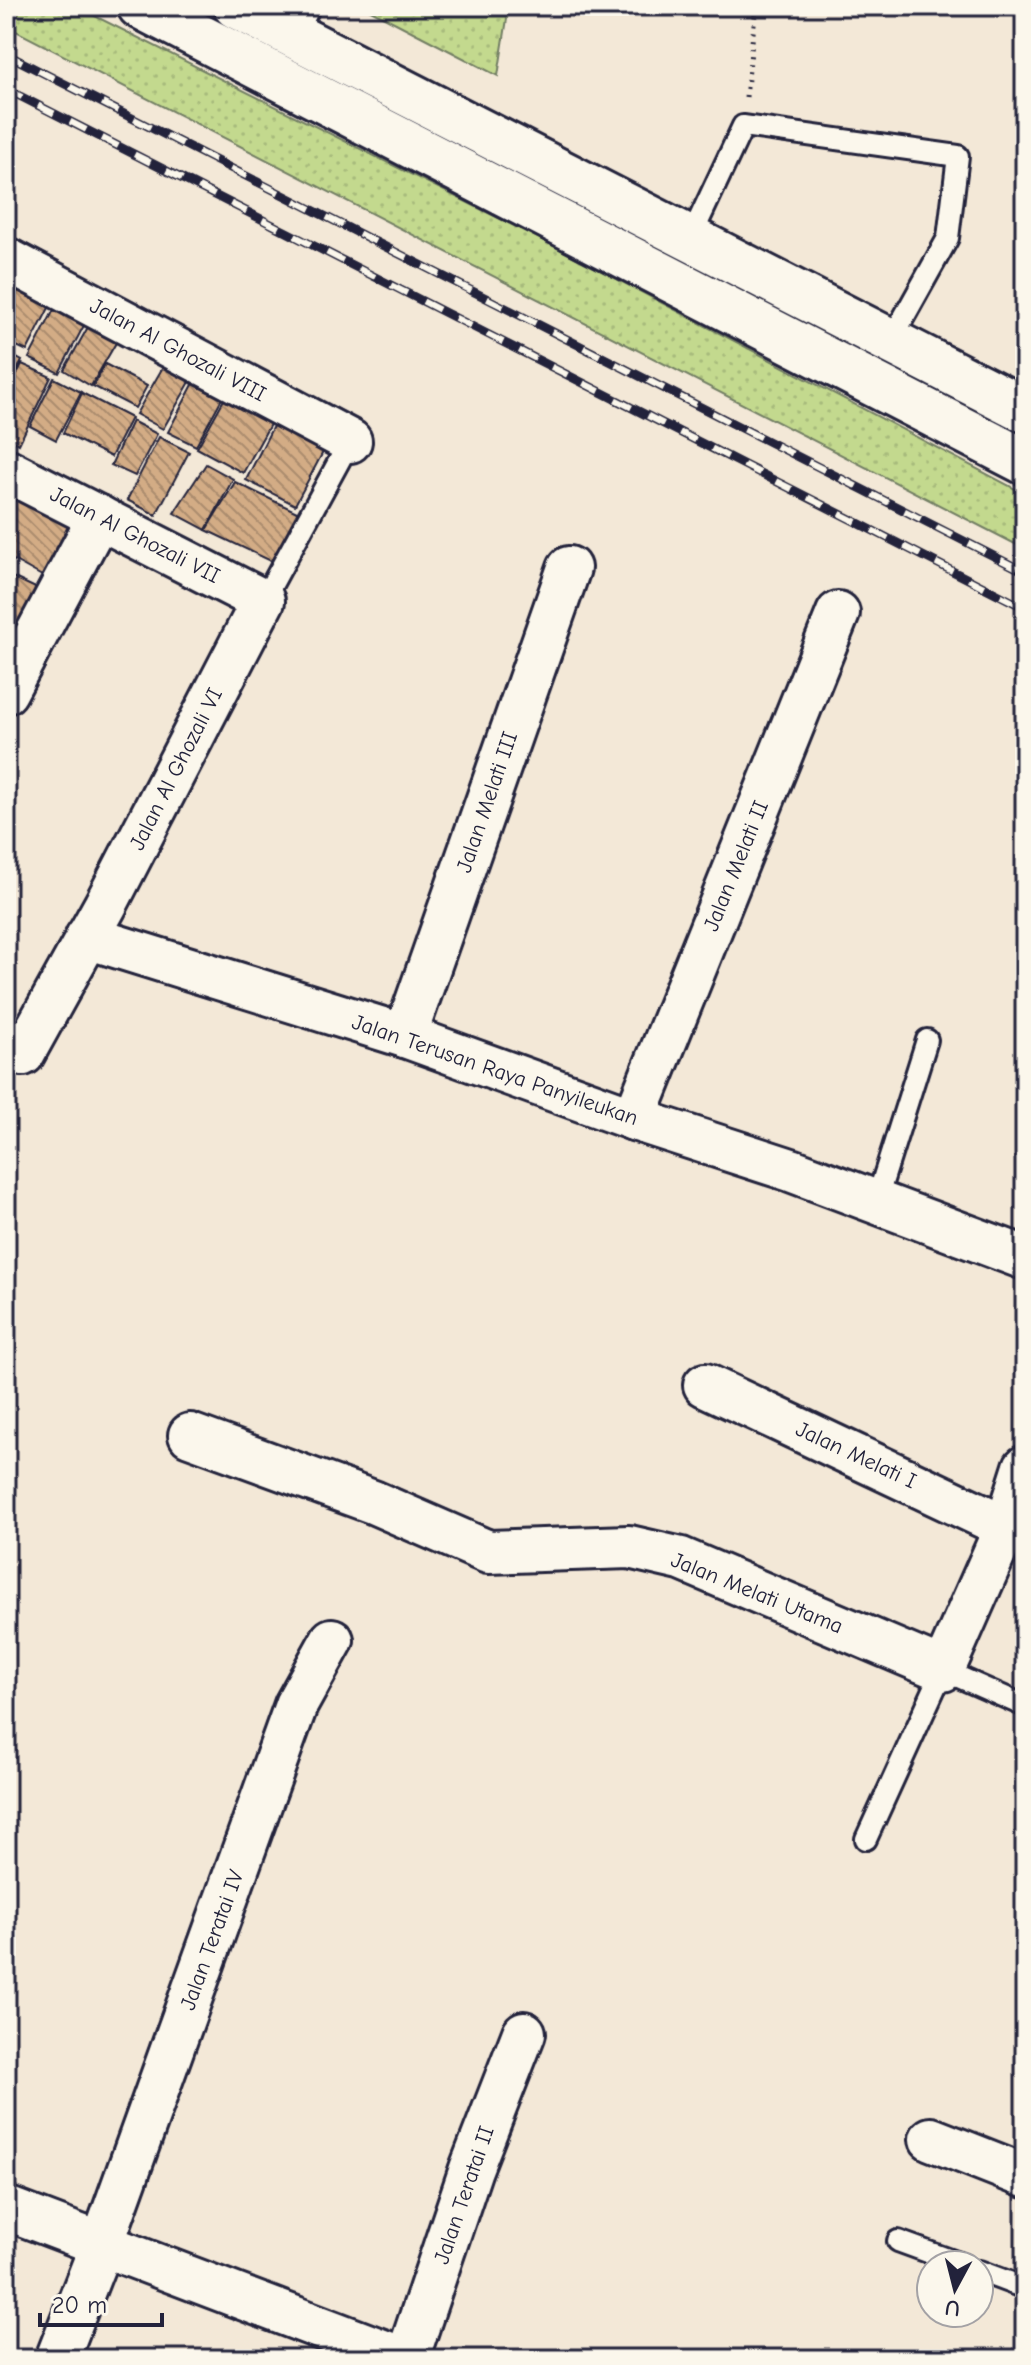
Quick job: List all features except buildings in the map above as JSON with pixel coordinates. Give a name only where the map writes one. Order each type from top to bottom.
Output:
[{"type":"street","points":[[140,6],[1025,462]]},
{"type":"street","points":[[236,6],[302,21],[690,239],[1025,410]]},
{"type":"street","name":"Jalan Al Ghozali VIII","points":[[10,270],[350,441]]},
{"type":"street","name":"Jalan Al Ghozali VII","points":[[6,470],[263,601]]},
{"type":"street","points":[[6,692],[99,517]]},
{"type":"street","name":"Jalan Melati III","points":[[405,1036],[569,568]]},
{"type":"street","name":"Jalan Al Ghozali VI","points":[[87,937],[263,601]]},
{"type":"street","name":"Jalan Melati II","points":[[634,1119],[838,613]]},
{"type":"street","points":[[14,1050],[87,937]]},
{"type":"street","name":"Jalan Terusan Raya Panyileukan","points":[[87,937],[405,1036],[634,1119],[791,1170],[1025,1258]]},
{"type":"street","name":"Jalan Melati I","points":[[705,1385],[1015,1532]]},
{"type":"street","name":"Jalan Melati Utama","points":[[190,1435],[373,1502],[488,1552],[629,1547],[681,1559],[943,1670]]},
{"type":"street","points":[[943,1670],[1015,1532],[1025,1467]]},
{"type":"street","name":"Jalan Teratai IV","points":[[57,2359],[102,2244],[296,1705],[332,1640]]},
{"type":"street","name":"Jalan Teratai II","points":[[405,2359],[471,2169],[524,2033]]},
{"type":"street","points":[[931,2139],[1025,2176]]},
{"type":"street","points":[[6,2208],[405,2359]]},
{"type":"lane","points":[[690,239],[743,126],[958,156],[948,238],[890,342]]},
{"type":"lane","points":[[263,601],[350,441]]},
{"type":"lane","points":[[876,1202],[927,1040]]},
{"type":"lane","points":[[866,1839],[943,1670],[1025,1706]]},
{"type":"lane","points":[[898,2241],[920,2249]]},
{"type":"lane","points":[[995,2277],[1025,2288]]},
{"type":"path","points":[[743,126],[756,6]]},
{"type":"green space","points":[[6,6],[75,6],[554,246],[1025,494],[1025,549],[6,26]]},
{"type":"green space","points":[[363,6],[509,6],[498,76]]},
{"type":"railway","points":[[6,54],[1025,572]]},
{"type":"railway","points":[[6,89],[1025,608]]}]
